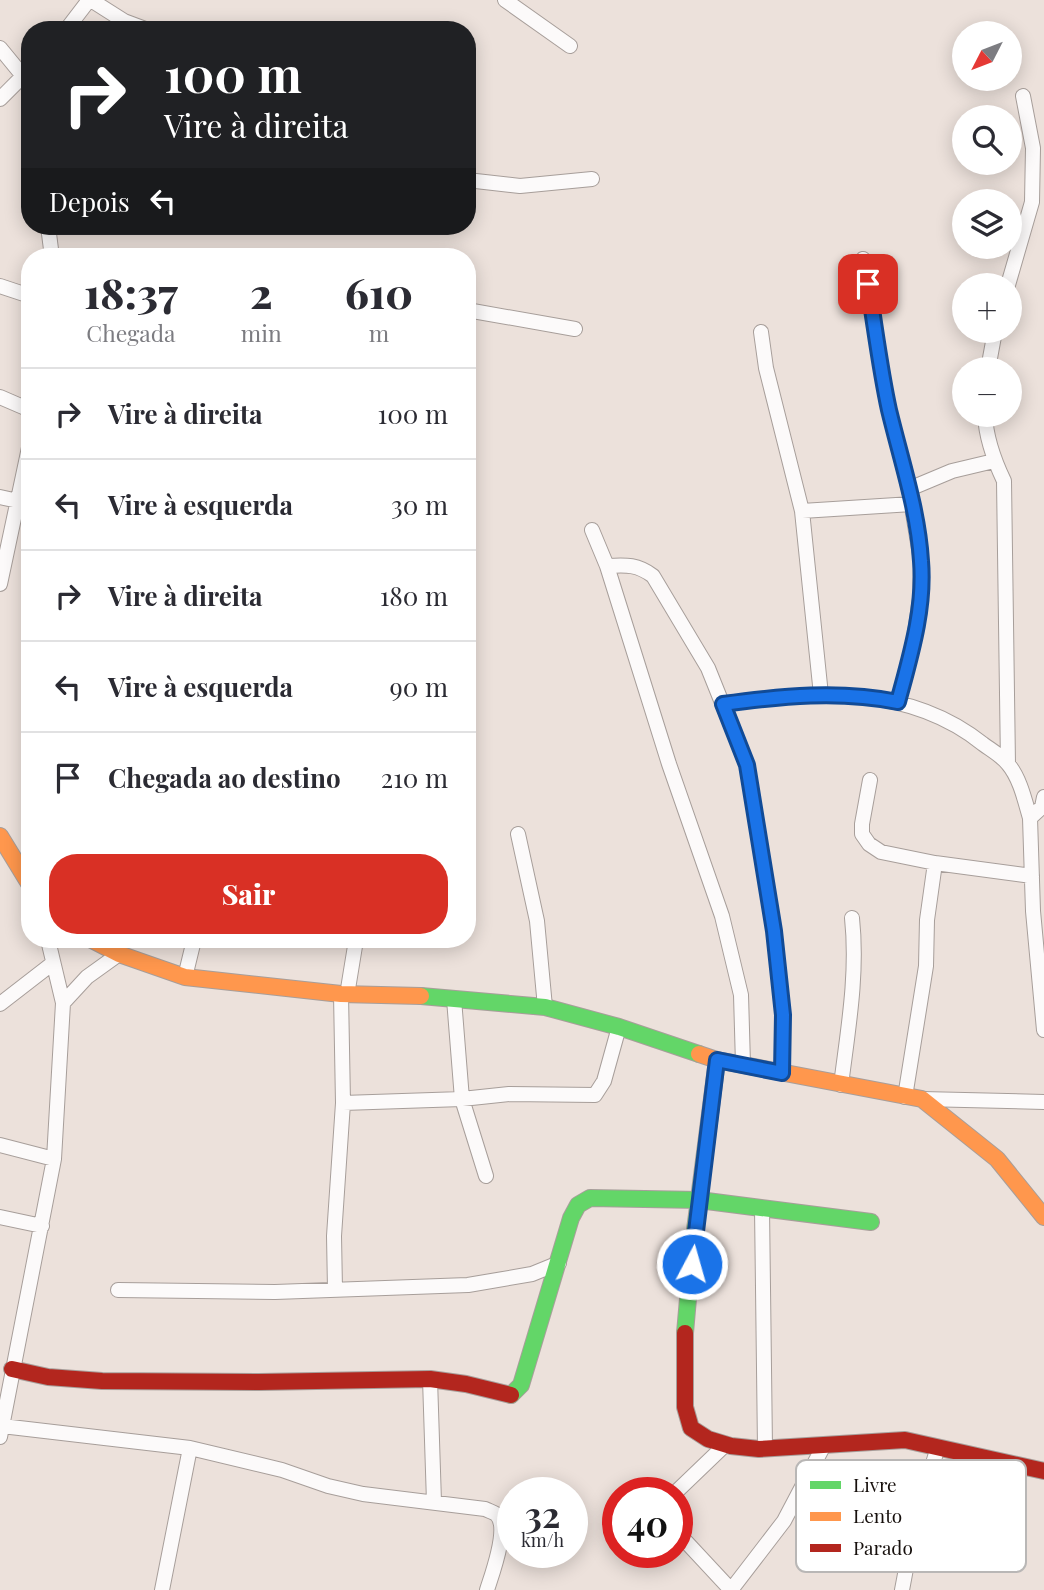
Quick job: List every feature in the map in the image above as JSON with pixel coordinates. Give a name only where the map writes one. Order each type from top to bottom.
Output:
[{"type":"street","points":[[73,21],[90,0],[126,21]]},
{"type":"street","points":[[505,0],[570,46]]},
{"type":"street","points":[[0,48],[21,67]]},
{"type":"street","points":[[0,99],[21,77]]},
{"type":"street","points":[[1011,273],[1032,202],[1033,148],[1023,96]]},
{"type":"street","points":[[476,181],[520,186],[592,179]]},
{"type":"street","points":[[863,259],[888,407],[911,497],[921,561],[920,598],[914,640],[898,702]]},
{"type":"street","points":[[0,286],[21,293]]},
{"type":"street","points":[[476,312],[575,329]]},
{"type":"street","points":[[761,332],[766,368],[802,511],[821,695]]},
{"type":"street","points":[[0,397],[21,406]]},
{"type":"street","points":[[985,427],[1004,481],[1008,764]]},
{"type":"street","points":[[802,511],[911,497],[952,471],[995,461]]},
{"type":"street","points":[[0,584],[21,486]]},
{"type":"street","points":[[0,497],[18,501]]},
{"type":"street","points":[[592,530],[607,566],[669,764],[722,916],[741,995],[743,1064]]},
{"type":"street","points":[[607,566],[630,564],[641,567],[653,576],[708,668],[747,765],[774,931],[783,1015],[782,1073]]},
{"type":"street","points":[[723,704],[821,695],[865,695],[898,702],[943,718],[974,736],[1008,764],[1021,789],[1030,818],[1032,876],[1039,908],[1043,1021]]},
{"type":"street","points":[[870,780],[862,834],[869,844],[881,852],[935,863],[1032,876]]},
{"type":"street","points":[[1030,818],[1043,803]]},
{"type":"street","points":[[518,834],[537,921],[545,1007]]},
{"type":"street","points":[[0,836],[6,858],[21,875]]},
{"type":"street","points":[[905,1097],[926,966],[927,920],[935,863]]},
{"type":"street","points":[[841,1085],[852,1002],[855,947],[852,918]]},
{"type":"street","points":[[49,948],[63,1003],[54,1159],[2,1422],[190,1448],[282,1469],[328,1486],[363,1494],[485,1510],[496,1515],[501,1523],[500,1544],[487,1590]]},
{"type":"street","points":[[107,948],[185,977],[344,994],[454,999],[545,1007],[619,1027],[717,1060],[905,1097],[1044,1102]]},
{"type":"street","points":[[185,977],[192,948]]},
{"type":"street","points":[[335,1289],[334,1226],[343,1103],[344,994],[354,948]]},
{"type":"street","points":[[63,1003],[88,977],[119,954]]},
{"type":"street","points":[[0,1004],[52,963]]},
{"type":"street","points":[[454,999],[463,1099],[486,1176]]},
{"type":"street","points":[[343,1103],[463,1099],[509,1094],[595,1095],[604,1082],[619,1027]]},
{"type":"street","points":[[717,1060],[689,1285],[682,1385],[685,1417],[691,1428],[725,1445],[765,1448],[823,1447],[901,1440],[995,1460]]},
{"type":"street","points":[[922,1099],[997,1159],[1044,1217]]},
{"type":"street","points":[[0,1144],[54,1159]]},
{"type":"street","points":[[12,1369],[34,1375],[107,1381],[203,1383],[430,1379],[466,1384],[509,1396],[521,1385],[571,1218],[578,1205],[590,1198],[699,1200],[872,1222]]},
{"type":"street","points":[[762,1208],[765,1448]]},
{"type":"street","points":[[0,1217],[42,1226]]},
{"type":"street","points":[[118,1290],[275,1292],[468,1285],[532,1275],[559,1263]]},
{"type":"street","points":[[430,1379],[434,1502]]},
{"type":"street","points":[[692,1477],[725,1445]]},
{"type":"street","points":[[816,1460],[823,1447]]},
{"type":"street","points":[[934,1460],[938,1447]]},
{"type":"street","points":[[162,1590],[190,1448]]},
{"type":"street","points":[[1026,1467],[1044,1471]]},
{"type":"street","points":[[693,1549],[731,1590],[784,1521],[796,1498]]},
{"type":"street","points":[[902,1590],[905,1572]]},
{"type":"traffic: fast","points":[[421,996],[545,1007],[619,1027],[699,1054]]},
{"type":"traffic: fast","points":[[685,1333],[692,1253],[717,1060]]},
{"type":"traffic: fast","points":[[511,1395],[521,1385],[571,1218],[578,1205],[590,1198],[699,1200],[871,1222]]},
{"type":"traffic: slow","points":[[0,836],[21,870]]},
{"type":"traffic: slow","points":[[107,948],[185,977],[341,994],[421,996]]},
{"type":"traffic: slow","points":[[699,1054],[717,1060],[922,1099],[997,1159],[1044,1217]]},
{"type":"traffic: jam","points":[[685,1333],[685,1407],[691,1428],[708,1439],[731,1446],[759,1449],[905,1440],[995,1460]]},
{"type":"traffic: jam","points":[[12,1369],[48,1377],[102,1381],[430,1379],[511,1395]]},
{"type":"traffic: jam","points":[[1026,1467],[1044,1471]]},
{"type":"route","points":[[692,1264],[717,1060],[782,1073],[783,1015],[774,931],[747,765],[723,704],[821,695],[865,695],[898,702],[914,640],[920,598],[921,561],[912,504],[888,407],[868,284]]}]
